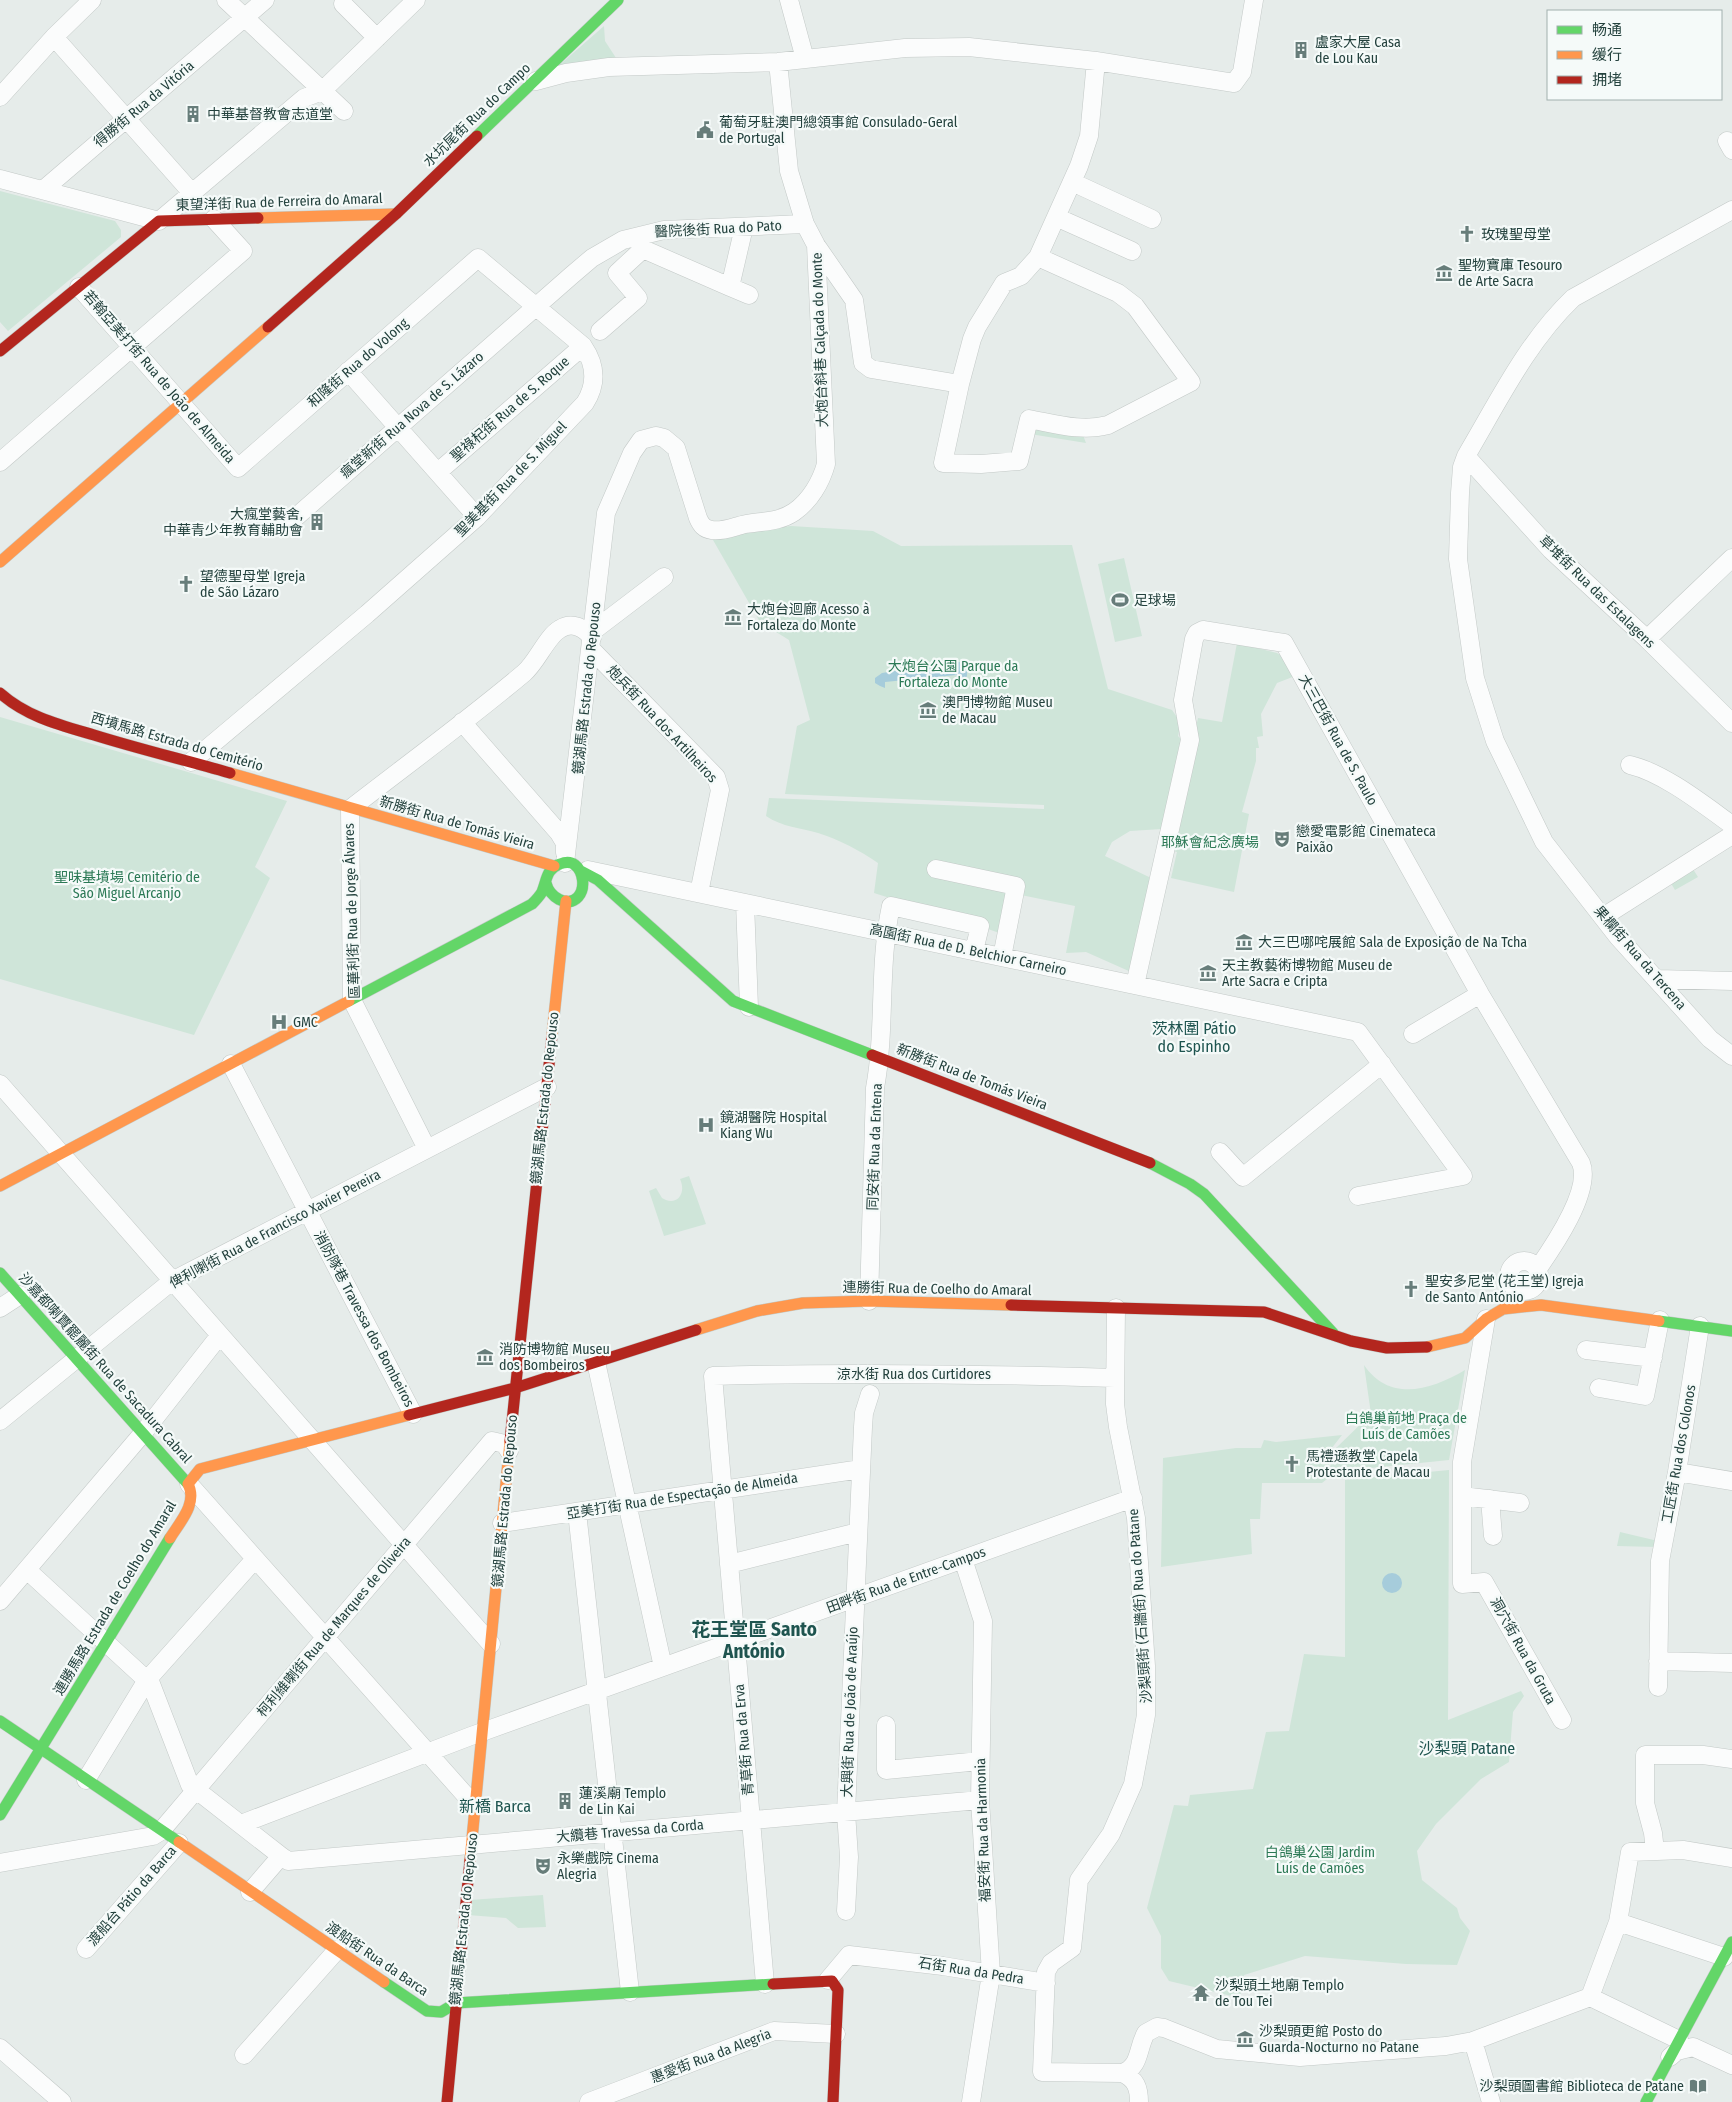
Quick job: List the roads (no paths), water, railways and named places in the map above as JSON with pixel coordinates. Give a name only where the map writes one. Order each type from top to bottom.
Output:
[{"type":"street","points":[[0,97],[54,37],[92,0]]},
{"type":"street","points":[[226,0],[344,110]]},
{"type":"street","name":"得勝街 Rua da Vitória","points":[[43,190],[246,18],[264,0]]},
{"type":"street","points":[[0,179],[159,220],[304,98],[322,90],[416,0]]},
{"type":"street","name":"水坑尾街 Rua do Campo","points":[[0,562],[396,214],[618,0]]},
{"type":"street","name":"水坑尾街 Rua do Campo","points":[[579,38],[625,0]]},
{"type":"street","points":[[789,0],[806,59]]},
{"type":"street","points":[[533,83],[566,73],[609,67],[778,62],[905,48],[969,47],[1096,61],[1234,83],[1242,72],[1254,0]]},
{"type":"street","points":[[343,4],[377,38]]},
{"type":"street","points":[[54,37],[192,193]]},
{"type":"street","points":[[1038,256],[1118,293],[1135,306],[1191,382],[1108,425],[1096,428],[1082,428],[1029,418],[1019,461],[981,464],[943,462],[972,339],[999,289],[1004,283],[1021,276],[1038,256],[1072,182],[1089,136],[1096,61]]},
{"type":"street","name":"大炮台斜巷 Calçada do Monte","points":[[778,62],[789,171],[805,224],[816,245],[826,464],[822,478],[814,490],[796,510],[785,517]]},
{"type":"street","points":[[1072,182],[1152,219]]},
{"type":"street","name":"果欄街 Rua da Tercena","points":[[1732,210],[1573,298],[1553,317],[1525,358],[1466,456],[1462,467],[1458,559],[1475,678],[1495,741],[1544,842],[1618,937],[1710,1038],[1732,1056]]},
{"type":"street","name":"東望洋街 Rua de Ferreira do Amaral","points":[[0,351],[159,220],[396,214]]},
{"type":"street","points":[[354,215],[364,220],[367,224],[368,234],[363,243]]},
{"type":"street","points":[[1056,217],[1132,251]]},
{"type":"street","points":[[0,462],[243,251],[214,219]]},
{"type":"street","name":"醫院後街 Rua do Pato","points":[[536,307],[592,258],[623,240],[664,230],[805,224]]},
{"type":"street","points":[[730,287],[744,227]]},
{"type":"street","points":[[816,245],[854,300],[862,359],[865,366],[960,384]]},
{"type":"street","points":[[600,331],[638,298],[617,273],[643,249],[749,295]]},
{"type":"street","name":"和隆街 Rua do Volong","points":[[238,468],[478,258],[536,307]]},
{"type":"street","name":"若翰亞美打街 Rua de João de Almeida","points":[[79,286],[238,468]]},
{"type":"street","points":[[536,307],[583,346]]},
{"type":"street","name":"瘋堂新街 Rua Nova de S. Lázaro","points":[[288,524],[536,307]]},
{"type":"street","name":"聖祿杞街 Rua de S. Roque","points":[[438,472],[583,346]]},
{"type":"street","name":"聖美基街 Rua de S. Miguel","points":[[191,762],[367,614],[477,517],[589,397],[594,383],[594,368],[589,354],[583,346]]},
{"type":"street","points":[[348,371],[477,517]]},
{"type":"street","name":"鏡湖馬路 Estrada do Repouso","points":[[568,866],[606,513],[636,446],[648,437],[656,436],[664,438],[676,448],[700,525],[706,528],[721,530],[746,524],[774,521],[785,517]]},
{"type":"street","name":"草堆街 Rua das Estalagens","points":[[1466,456],[1551,550],[1647,639],[1732,723]]},
{"type":"street","points":[[1647,639],[1732,559]]},
{"type":"street","points":[[352,808],[526,671],[554,633],[560,628],[576,626],[588,632],[592,639],[664,577]]},
{"type":"street","name":"大三巴街 Rua de S. Paulo","points":[[1135,985],[1190,740],[1183,700],[1194,639],[1197,633],[1203,630],[1284,643],[1480,994],[1583,1169],[1583,1182],[1564,1231],[1537,1270],[1538,1281],[1530,1290],[1520,1291],[1513,1287],[1490,1316]]},
{"type":"street","name":"炮兵街 Rua dos Artilheiros","points":[[592,639],[719,783],[720,790],[699,893]]},
{"type":"street","name":"西墳馬路 Estrada do Cemitério","points":[[0,693],[6,700],[30,714],[164,757],[191,762],[352,808]]},
{"type":"street","points":[[462,722],[561,834],[568,866],[584,882],[582,891],[576,898],[566,901],[557,899],[551,894],[546,883]]},
{"type":"street","points":[[1630,765],[1644,768],[1700,802],[1732,825]]},
{"type":"street","name":"新勝街 Rua de Tomás Vieira","points":[[352,808],[568,866],[598,880],[728,998],[1148,1162],[1190,1184],[1204,1194],[1334,1335]]},
{"type":"street","name":"區華利街 Rua de Jorge Álvares","points":[[352,808],[350,809],[352,1000],[427,1149]]},
{"type":"street","points":[[1603,917],[1732,835]]},
{"type":"street","points":[[0,1186],[523,909],[539,898],[544,891],[548,873],[568,866]]},
{"type":"street","name":"高園街 Rua de D. Belchior Carneiro","points":[[568,866],[1358,1032],[1382,1064]]},
{"type":"street","points":[[936,870],[1016,886],[1002,957]]},
{"type":"street","name":"鏡湖馬路 Estrada do Repouso","points":[[447,2102],[509,1451],[566,901]]},
{"type":"street","points":[[745,903],[749,1007]]},
{"type":"street","name":"同安街 Rua da Entena","points":[[869,1301],[875,1088],[881,1058],[886,932],[891,906],[980,926],[974,951]]},
{"type":"street","points":[[523,909],[537,907],[550,912],[561,926],[562,936]]},
{"type":"street","points":[[1658,979],[1732,981]]},
{"type":"street","points":[[1413,1034],[1480,994]]},
{"type":"street","name":"消防隊巷 Travessa dos Bombeiros","points":[[231,1064],[413,1414]]},
{"type":"street","points":[[1220,1152],[1243,1177],[1382,1064],[1463,1176],[1358,1196]]},
{"type":"street","points":[[0,1084],[491,1644]]},
{"type":"street","name":"俾利喇街 Rua de Francisco Xavier Pereira","points":[[0,1421],[172,1281],[547,1086]]},
{"type":"street","name":"沙嘉都喇賈罷麗街 Rua de Sacadura Cabral","points":[[0,1273],[188,1484]]},
{"type":"street","points":[[1264,1312],[1279,1298],[1285,1282]]},
{"type":"street","points":[[1558,1307],[1568,1292]]},
{"type":"street","points":[[0,1308],[20,1295]]},
{"type":"street","name":"連勝街 Rua de Coelho do Amaral","points":[[516,1388],[712,1324],[780,1306],[869,1301],[1264,1312],[1365,1345],[1388,1348],[1430,1347],[1465,1338],[1490,1316]]},
{"type":"street","points":[[1520,1503],[1462,1496],[1462,1462],[1490,1316],[1503,1309],[1541,1305],[1732,1331]]},
{"type":"street","name":"沙梨頭街 (石牆街) Rua do Patane","points":[[1046,1983],[1046,1972],[1052,1963],[1072,1948],[1078,1880],[1111,1834],[1133,1784],[1146,1715],[1146,1666],[1136,1518],[1118,1427],[1116,1308]]},
{"type":"street","points":[[1599,1388],[1645,1396],[1660,1320]]},
{"type":"street","name":"工匠街 Rua dos Colonos","points":[[1658,1687],[1660,1561],[1677,1472],[1700,1326]]},
{"type":"street","points":[[0,1602],[143,1433],[220,1335]]},
{"type":"street","points":[[1586,1350],[1653,1358]]},
{"type":"street","points":[[596,1362],[663,1667]]},
{"type":"street","name":"涼水街 Rua dos Curtidores","points":[[713,1376],[811,1373],[938,1373],[1116,1378]]},
{"type":"street","name":"青草街 Rua da Erva","points":[[713,1376],[765,1984]]},
{"type":"street","points":[[475,1806],[188,1484],[200,1469],[516,1388]]},
{"type":"street","name":"大興街 Rua de João de Araújo","points":[[846,1911],[849,1857],[846,1812],[858,1532],[864,1413],[870,1394]]},
{"type":"street","name":"柯利維喇街 Rua de Marques de Oliveira","points":[[161,1831],[492,1441],[505,1444],[509,1451]]},
{"type":"street","name":"亞美打街 Rua de Espectação de Almeida","points":[[502,1523],[861,1469]]},
{"type":"street","points":[[1677,1472],[1732,1481]]},
{"type":"street","name":"連勝馬路 Estrada de Coelho do Amaral","points":[[0,1815],[191,1504],[191,1490],[188,1484]]},
{"type":"street","name":"洞穴街 Rua da Gruta","points":[[1462,1496],[1462,1584],[1484,1582],[1562,1720]]},
{"type":"street","name":"田畔街 Rua de Entre-Campos","points":[[241,1824],[427,1752],[1133,1498]]},
{"type":"street","points":[[1490,1499],[1493,1536]]},
{"type":"street","points":[[577,1512],[630,1992]]},
{"type":"street","points":[[729,1564],[858,1532]]},
{"type":"street","points":[[86,1780],[147,1680],[255,1559]]},
{"type":"street","name":"福安街 Rua da Harmonia","points":[[963,1559],[983,1620],[980,1800],[991,1974],[970,2102]]},
{"type":"street","points":[[27,1570],[147,1680],[190,1784],[281,1856],[250,1892]]},
{"type":"street","points":[[1658,1661],[1732,1662]]},
{"type":"street","name":"渡船街 Rua da Barca","points":[[0,1721],[427,2011],[441,2012],[456,2003],[828,1980]]},
{"type":"street","points":[[886,1726],[886,1770],[980,1761]]},
{"type":"street","points":[[1655,1850],[1653,1833],[1645,1802],[1645,1755],[1703,1755],[1732,1759]]},
{"type":"street","name":"大纜巷 Travessa da Corda","points":[[281,1856],[288,1861],[980,1800]]},
{"type":"street","points":[[0,1863],[153,1836],[161,1831]]},
{"type":"street","name":"渡船台 Pátio da Barca","points":[[86,1950],[179,1843]]},
{"type":"street","points":[[1590,1996],[1618,1922],[1630,1852],[1683,1850],[1732,1858]]},
{"type":"street","points":[[1618,1922],[1728,1950],[1689,2042],[1677,2051],[1677,2060],[1646,2102]]},
{"type":"street","points":[[244,2055],[337,1950]]},
{"type":"street","name":"石街 Rua da Pedra","points":[[828,1980],[849,1955],[943,1966],[1046,1983]]},
{"type":"street","points":[[828,1980],[835,1983],[838,1990],[833,2102]]},
{"type":"street","points":[[1046,1983],[1042,2072],[1122,2073],[1132,2068],[1139,2054],[1142,2039],[1151,2029],[1164,2028],[1217,2049],[1300,2057],[1446,2046],[1473,2041],[1590,1996],[1689,2042],[1732,2065]]},
{"type":"street","name":"惠愛街 Rua da Alegria","points":[[589,2102],[774,2031],[836,2034]]},
{"type":"street","points":[[1473,2041],[1491,2102]]},
{"type":"street","points":[[0,2048],[62,2102]]},
{"type":"street","points":[[1122,2073],[1133,2080],[1139,2097]]},
{"type":"water","points":[[961,662],[967,668],[967,676],[962,682],[957,683],[956,675],[885,682],[885,688],[875,683],[875,678],[882,673]]},
{"type":"water","points":[[1388,1573],[1396,1573],[1402,1579],[1402,1587],[1396,1593],[1388,1593],[1382,1587],[1382,1579]]},
{"type":"place","name":"盧家大屋 Casa de Lou Kau","points":[[1301,50]]},
{"type":"place","name":"中華基督教會志道堂","points":[[193,114]]},
{"type":"place","name":"葡萄牙駐澳門總領事館 Consulado-Geral de Portugal","points":[[705,130]]},
{"type":"place","name":"玫瑰聖母堂","points":[[1467,234]]},
{"type":"place","name":"聖物寶庫 Tesouro de Arte Sacra","points":[[1444,273]]},
{"type":"place","name":"大瘋堂藝舍, 中華青少年教育輔助會","points":[[317,522]]},
{"type":"place","name":"望德聖母堂 Igreja de São Lázaro","points":[[186,584]]},
{"type":"place","name":"足球場","points":[[1120,600]]},
{"type":"place","name":"大炮台迴廊 Acesso à Fortaleza do Monte","points":[[733,617]]},
{"type":"place","name":"澳門博物館 Museu de Macau","points":[[928,710]]},
{"type":"place","name":"戀愛電影館 Cinemateca Paixão","points":[[1282,839]]},
{"type":"place","name":"大三巴哪咤展館 Sala de Exposição de Na Tcha","points":[[1244,942]]},
{"type":"place","name":"天主教藝術博物館 Museu de Arte Sacra e Cripta","points":[[1208,973]]},
{"type":"place","name":"GMC","points":[[279,1022]]},
{"type":"place","name":"鏡湖醫院 Hospital Kiang Wu","points":[[706,1125]]},
{"type":"place","name":"聖安多尼堂 (花王堂) Igreja de Santo António","points":[[1411,1289]]},
{"type":"place","name":"消防博物館 Museu dos Bombeiros","points":[[485,1357]]},
{"type":"place","name":"馬禮遜教堂 Capela Protestante de Macau","points":[[1292,1464]]},
{"type":"place","name":"蓮溪廟 Templo de Lin Kai","points":[[565,1801]]},
{"type":"place","name":"永樂戲院 Cinema Alegria","points":[[543,1866]]},
{"type":"place","name":"沙梨頭土地廟 Templo de Tou Tei","points":[[1201,1993]]},
{"type":"place","name":"沙梨頭更館 Posto do Guarda-Nocturno no Patane","points":[[1245,2039]]},
{"type":"place","name":"沙梨頭圖書館 Biblioteca de Patane","points":[[1698,2086]]},
{"type":"district","name":"茨林圍 Pátio do Espinho","points":[[1194,1037]]},
{"type":"district","name":"花王堂區 Santo António","points":[[754,1640]]},
{"type":"district","name":"沙梨頭 Patane","points":[[1467,1748]]},
{"type":"district","name":"新橋 Barca","points":[[495,1806]]},
{"type":"park label","name":"大炮台公園 Parque da Fortaleza do Monte","points":[[953,674]]},
{"type":"park label","name":"耶穌會紀念廣場","points":[[1210,842]]},
{"type":"park label","name":"聖味基墳場 Cemitério de São Miguel Arcanjo","points":[[127,886]]},
{"type":"park label","name":"白鴿巢前地 Praça de Luís de Camões","points":[[1406,1426]]},
{"type":"park label","name":"白鴿巢公園 Jardim Luís de Camões","points":[[1320,1860]]}]
